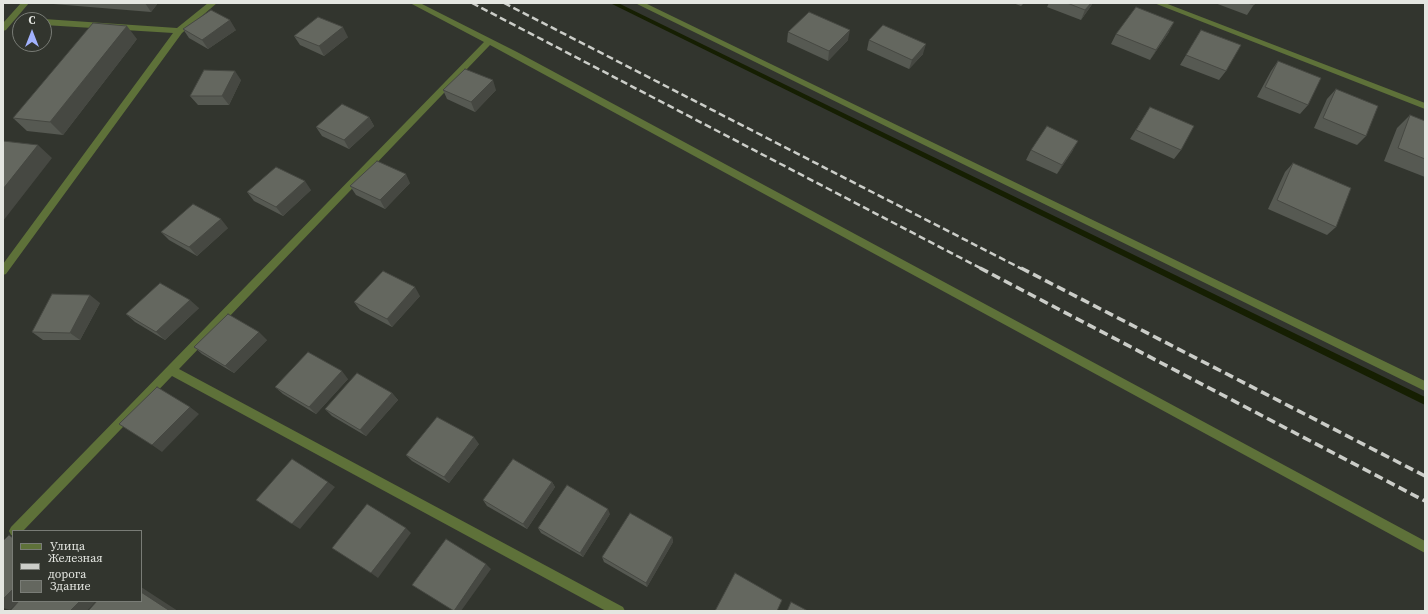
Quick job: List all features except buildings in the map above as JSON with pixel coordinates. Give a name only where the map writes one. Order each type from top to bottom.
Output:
[{"type":"street","points":[[3,28],[25,3]]},
{"type":"street","points":[[3,271],[180,31],[213,3]]},
{"type":"street","points":[[414,3],[1425,547]]},
{"type":"street","points":[[639,3],[1425,386]]},
{"type":"street","points":[[1163,4],[1425,106]]},
{"type":"street","points":[[52,23],[180,31]]},
{"type":"street","points":[[16,530],[489,42]]},
{"type":"street","points":[[171,370],[619,611]]},
{"type":"waterway","points":[[613,3],[1425,401]]},
{"type":"railway","points":[[472,3],[982,269]]},
{"type":"railway","points":[[504,3],[1022,269]]},
{"type":"railway","points":[[980,268],[1425,501]]},
{"type":"railway","points":[[1021,268],[1425,476]]}]
